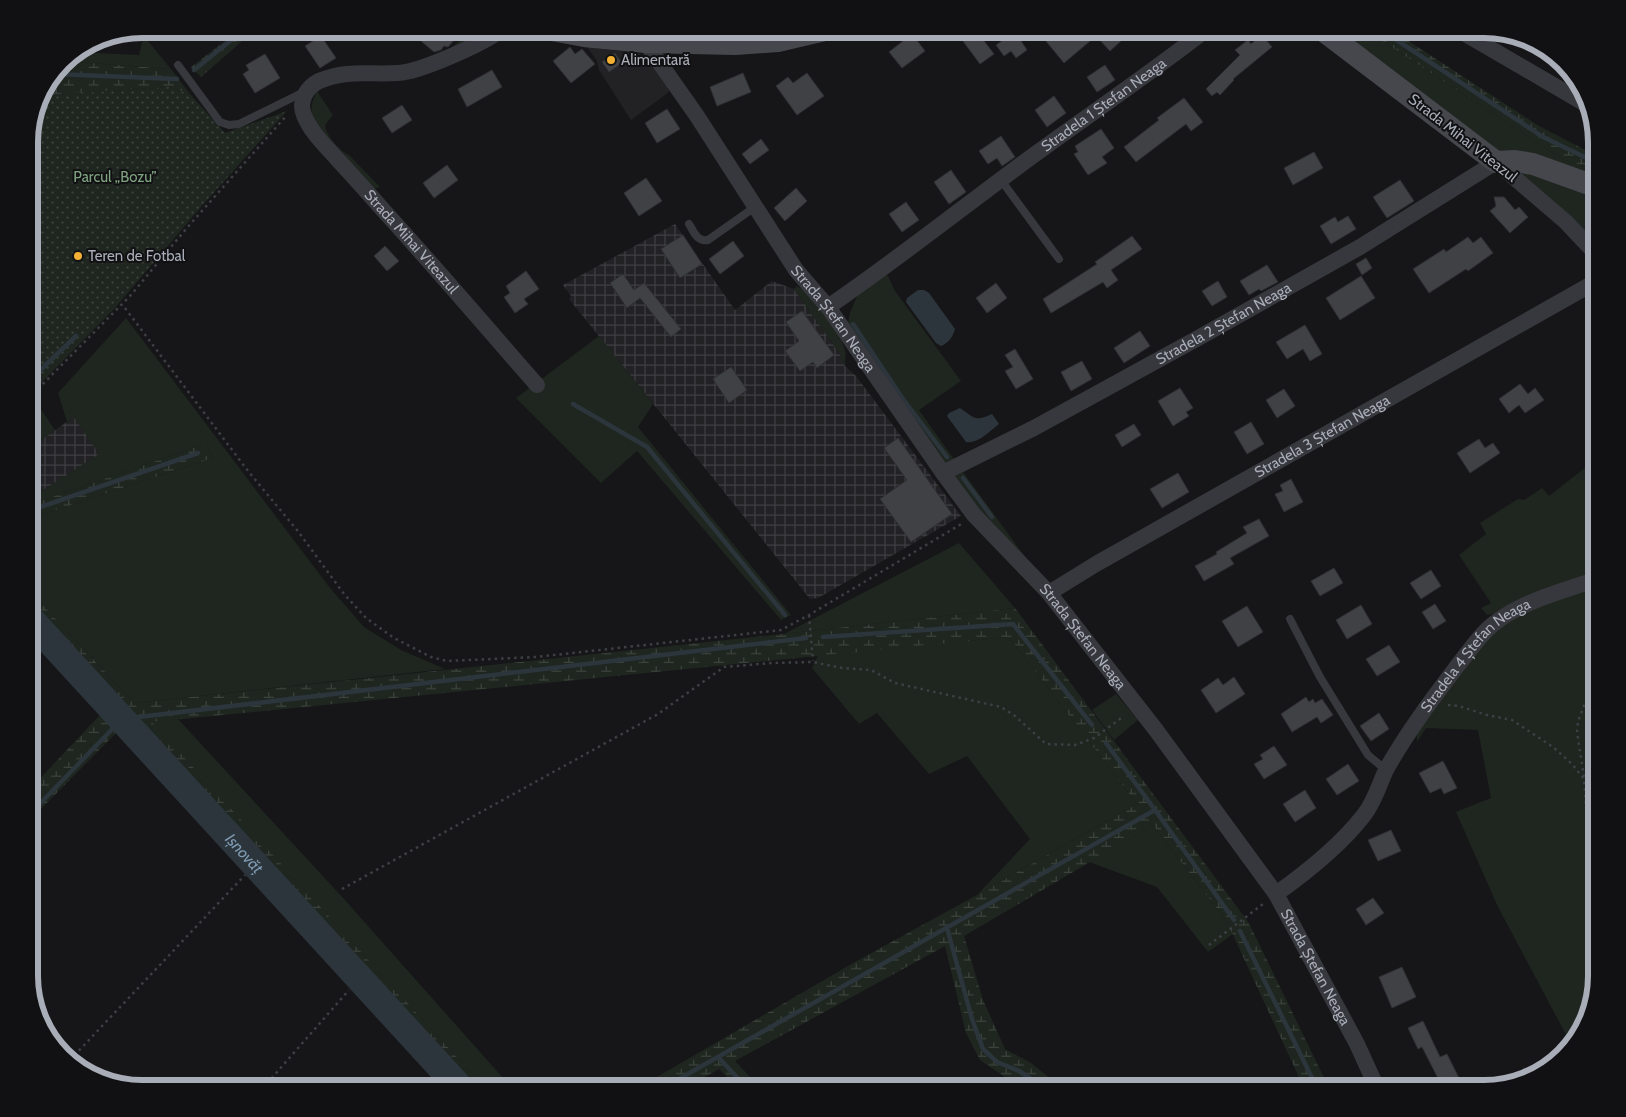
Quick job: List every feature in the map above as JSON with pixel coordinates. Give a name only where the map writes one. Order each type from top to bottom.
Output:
[{"type":"street","points":[[304,97],[317,82],[342,74],[350,72],[400,74],[416,70],[489,38]]},
{"type":"street","points":[[604,38],[645,42],[742,44],[791,38]]},
{"type":"street","name":"Stradela 1 Ștefan Neaga","points":[[828,307],[886,267],[1001,180],[1156,69],[1196,38]]},
{"type":"street","name":"Strada Mihai Viteazul","points":[[1333,38],[1496,162],[1566,222],[1589,246]]},
{"type":"street","points":[[1472,38],[1580,101]]},
{"type":"street","name":"Strada Ștefan Neaga","points":[[645,42],[697,116],[796,270],[828,307],[974,515],[1049,593],[1138,706],[1276,894],[1357,1044],[1373,1080]]},
{"type":"street","name":"Strada Mihai Viteazul","points":[[304,97],[303,113],[316,136],[410,239],[537,385]]},
{"type":"street","points":[[1496,162],[1515,161],[1533,164],[1589,184]]},
{"type":"street","name":"Stradela 2 Ștefan Neaga","points":[[943,473],[1034,428],[1208,333],[1360,247],[1496,162]]},
{"type":"street","name":"Stradela 3 Ștefan Neaga","points":[[1049,593],[1096,564],[1589,286]]},
{"type":"street","name":"Stradela 4 Ștefan Neaga","points":[[1276,894],[1298,879],[1338,843],[1363,816],[1405,737],[1485,631],[1497,621],[1519,608],[1589,582]]},
{"type":"lane","points":[[178,65],[220,122],[230,125],[239,124],[304,97]]},
{"type":"lane","points":[[1001,180],[1059,259]]},
{"type":"lane","points":[[689,224],[699,239],[703,241],[708,240],[754,207]]},
{"type":"lane","points":[[1290,619],[1320,676],[1368,755],[1386,770]]},
{"type":"path","points":[[38,389],[131,295],[186,229],[304,97]]},
{"type":"path","points":[[125,308],[248,471],[297,530],[344,594],[366,618],[394,638],[431,657],[447,661],[536,657],[781,630],[952,531],[974,515]]},
{"type":"path","points":[[809,615],[813,662]]},
{"type":"path","points":[[342,889],[658,714],[724,667],[813,662],[842,668],[871,670],[895,683],[1001,707],[1015,716],[1046,744],[1075,745],[1094,738],[1138,706]]},
{"type":"path","points":[[1589,693],[1578,721],[1577,732],[1589,835]]},
{"type":"path","points":[[1429,703],[1459,706],[1487,715],[1512,720],[1553,747],[1572,764],[1584,779]]},
{"type":"path","points":[[75,1055],[246,875]]},
{"type":"path","points":[[1208,945],[1276,894]]},
{"type":"path","points":[[270,1080],[349,990]]},
{"type":"shaded area","points":[[587,47],[638,53],[645,56],[665,79],[669,92],[631,120],[599,70],[597,61]]},
{"type":"shaded area","points":[[675,224],[735,310],[772,281],[794,289],[840,354],[845,366],[856,376],[961,516],[818,598],[810,599],[569,299],[571,296],[563,285]]},
{"type":"shaded area","points":[[918,290],[924,290],[929,293],[955,329],[950,339],[941,346],[936,343],[906,302],[907,298]]},
{"type":"shaded area","points":[[960,408],[975,418],[982,418],[992,414],[999,424],[979,439],[966,442],[947,416],[949,413]]},
{"type":"shaded area","points":[[74,417],[100,454],[42,491],[38,485],[38,442]]},
{"type":"green space","points":[[143,38],[148,38],[148,41],[171,69],[75,62],[88,53],[139,55]]},
{"type":"green space","points":[[228,38],[246,38],[201,77],[191,67]]},
{"type":"green space","points":[[462,38],[475,38],[449,51]]},
{"type":"green space","points":[[1345,38],[1378,38],[1562,159],[1589,167],[1589,175],[1494,151]]},
{"type":"green space","points":[[1378,38],[1404,38],[1539,126],[1589,152],[1589,167],[1562,159]]},
{"type":"green space","points":[[75,62],[171,69],[190,94],[169,87],[48,95],[63,73]]},
{"type":"green space","name":"Parcul „Bozu”","points":[[169,87],[190,94],[225,133],[287,111],[201,207],[114,309],[38,386],[38,135],[41,115],[48,95]]},
{"type":"green space","points":[[317,91],[333,115],[325,125],[331,138],[380,187],[373,189],[338,153],[322,133],[312,113]]},
{"type":"green space","points":[[1523,170],[1543,174],[1589,195],[1589,238],[1521,174]]},
{"type":"green space","points":[[887,274],[895,291],[961,381],[919,410],[953,458],[961,459],[945,463],[848,324],[857,296]]},
{"type":"green space","points":[[797,286],[810,296],[838,334],[845,350],[845,366],[840,354],[794,289]]},
{"type":"green space","points":[[126,318],[330,588],[364,627],[401,650],[445,669],[134,703],[38,600],[38,516],[213,458],[205,444],[38,502],[38,485],[42,491],[99,454],[74,417],[67,422],[58,393]]},
{"type":"green space","points":[[599,336],[653,404],[638,427],[791,615],[781,620],[637,451],[601,483],[516,398]]},
{"type":"green space","points":[[38,405],[55,430],[38,442]]},
{"type":"green space","points":[[205,444],[213,458],[38,516],[38,502]]},
{"type":"green space","points":[[1589,465],[1589,574],[1497,613],[1487,615],[1481,608],[1491,603],[1459,555],[1486,534],[1480,523],[1518,499],[1524,500],[1542,488],[1549,496]]},
{"type":"green space","points":[[963,472],[1034,569],[981,515],[955,476]]},
{"type":"green space","points":[[959,543],[1015,608],[784,634]]},
{"type":"green space","points":[[1589,587],[1589,975],[1583,1009],[1568,1038],[1498,907],[1456,812],[1491,798],[1478,730],[1426,728],[1417,742],[1417,731],[1479,646],[1512,618]]},
{"type":"green space","points":[[38,600],[134,703],[1015,608],[1249,923],[1325,1080],[1300,1080],[1227,922],[1153,825],[964,936],[983,1000],[1005,1049],[1031,1063],[1052,1080],[1009,1080],[980,1060],[966,1033],[945,946],[735,1061],[753,1080],[730,1080],[719,1069],[700,1080],[652,1080],[855,962],[1137,804],[1009,637],[152,722],[478,1080],[431,1080],[433,1077],[120,729],[38,812],[38,781],[102,713],[38,645]]},
{"type":"green space","points":[[1009,637],[1137,804],[977,895],[1030,839],[967,756],[929,774],[877,713],[859,724],[812,668],[818,655]]},
{"type":"green space","points":[[1116,694],[1138,720],[1114,740],[1092,710]]},
{"type":"green space","points":[[178,719],[344,899],[505,1080],[478,1080],[151,722]]},
{"type":"green space","points":[[1153,825],[1227,922],[1233,934],[1208,952],[1157,887],[1089,862]]},
{"type":"building","points":[[318,38],[322,38],[336,58],[320,68],[305,46]]},
{"type":"building","points":[[418,38],[455,39],[448,47],[444,46],[441,50],[434,52]]},
{"type":"building","points":[[907,38],[915,38],[925,51],[902,68],[889,52]]},
{"type":"building","points":[[961,38],[982,38],[994,54],[980,64]]},
{"type":"building","points":[[1006,38],[1019,38],[1027,50],[1016,58],[1011,51],[1004,56],[996,45]]},
{"type":"building","points":[[1043,38],[1094,38],[1064,63]]},
{"type":"building","points":[[1098,38],[1124,38],[1110,51]]},
{"type":"building","points":[[1258,38],[1264,38],[1272,47],[1233,79],[1220,95],[1217,92],[1212,96],[1206,89],[1240,55],[1235,50],[1248,40],[1251,44]]},
{"type":"building","points":[[570,47],[575,54],[582,49],[595,64],[571,83],[553,61]]},
{"type":"building","points":[[615,53],[622,63],[609,72],[602,62]]},
{"type":"building","points":[[265,54],[280,78],[255,93],[243,74],[249,70],[246,65]]},
{"type":"building","points":[[1105,65],[1115,80],[1097,92],[1087,77]]},
{"type":"building","points":[[492,70],[502,87],[467,107],[458,89]]},
{"type":"building","points":[[743,73],[751,92],[717,106],[710,87]]},
{"type":"building","points":[[807,73],[824,96],[797,115],[776,86],[788,77],[793,83]]},
{"type":"building","points":[[1054,96],[1066,113],[1047,127],[1035,110]]},
{"type":"building","points":[[1184,98],[1203,122],[1191,131],[1186,124],[1136,162],[1124,147],[1159,120],[1157,118]]},
{"type":"building","points":[[402,105],[412,120],[392,133],[382,118]]},
{"type":"building","points":[[667,109],[680,129],[657,143],[645,123]]},
{"type":"building","points":[[1101,129],[1114,148],[1102,157],[1107,163],[1088,175],[1074,154],[1078,152],[1075,146]]},
{"type":"building","points":[[1001,136],[1015,157],[1002,166],[997,158],[988,164],[979,151]]},
{"type":"building","points":[[761,139],[769,150],[750,164],[742,154]]},
{"type":"building","points":[[1314,152],[1323,168],[1293,185],[1284,168]]},
{"type":"building","points":[[447,165],[458,180],[434,198],[423,183]]},
{"type":"building","points":[[951,170],[966,192],[949,204],[934,182]]},
{"type":"building","points":[[646,178],[662,201],[639,216],[624,193]]},
{"type":"building","points":[[1400,180],[1414,201],[1387,218],[1373,197]]},
{"type":"building","points":[[796,188],[807,201],[785,221],[774,208]]},
{"type":"building","points":[[1494,197],[1504,197],[1515,210],[1519,207],[1528,217],[1510,233],[1490,211],[1496,206]]},
{"type":"building","points":[[906,202],[919,220],[902,232],[889,214]]},
{"type":"building","points":[[1348,216],[1356,229],[1331,244],[1320,226],[1335,217],[1338,222]]},
{"type":"building","points":[[683,235],[702,264],[680,278],[661,249]]},
{"type":"building","points":[[1132,236],[1142,249],[1111,270],[1118,280],[1107,288],[1103,282],[1051,313],[1043,299],[1097,264],[1095,262]]},
{"type":"building","points":[[1468,237],[1473,243],[1481,237],[1493,253],[1468,271],[1466,269],[1429,293],[1413,269],[1444,249],[1446,252]]},
{"type":"building","points":[[733,241],[744,256],[720,274],[709,259]]},
{"type":"building","points":[[385,246],[399,261],[387,271],[374,256]]},
{"type":"building","points":[[1366,258],[1372,268],[1362,275],[1356,264]]},
{"type":"building","points":[[1267,265],[1278,282],[1249,295],[1240,281]]},
{"type":"building","points":[[526,271],[539,289],[524,299],[528,304],[515,313],[504,297],[510,293],[506,286]]},
{"type":"building","points":[[623,274],[634,290],[644,283],[681,329],[671,337],[640,298],[627,308],[610,283]]},
{"type":"building","points":[[1361,276],[1375,298],[1340,320],[1326,298]]},
{"type":"building","points":[[1218,281],[1227,297],[1212,306],[1202,291]]},
{"type":"building","points":[[996,283],[1007,298],[987,313],[976,298]]},
{"type":"building","points":[[802,311],[834,355],[817,368],[813,362],[800,371],[785,351],[799,341],[786,322]]},
{"type":"building","points":[[1305,325],[1322,354],[1310,361],[1303,349],[1287,359],[1276,342]]},
{"type":"building","points":[[1140,331],[1150,346],[1124,363],[1114,348]]},
{"type":"building","points":[[1015,349],[1033,379],[1016,389],[1005,371],[1013,367],[1005,355]]},
{"type":"building","points":[[1082,361],[1092,379],[1071,391],[1061,372]]},
{"type":"building","points":[[731,367],[747,390],[729,403],[713,379]]},
{"type":"building","points":[[1520,384],[1528,394],[1535,388],[1544,400],[1525,413],[1519,405],[1509,413],[1499,399]]},
{"type":"building","points":[[1180,388],[1193,408],[1186,412],[1189,416],[1173,426],[1158,401]]},
{"type":"building","points":[[1284,389],[1295,406],[1277,418],[1266,400]]},
{"type":"building","points":[[1251,422],[1264,444],[1247,454],[1234,432]]},
{"type":"building","points":[[1134,424],[1141,435],[1122,447],[1115,435]]},
{"type":"building","points":[[898,438],[952,514],[911,542],[880,499],[907,480],[884,448]]},
{"type":"building","points":[[1479,439],[1485,448],[1493,443],[1500,453],[1470,473],[1457,453]]},
{"type":"building","points":[[1178,473],[1189,492],[1162,508],[1150,489]]},
{"type":"building","points":[[1291,479],[1303,502],[1284,512],[1275,494],[1283,491],[1280,485]]},
{"type":"building","points":[[1259,519],[1269,536],[1230,558],[1234,564],[1204,581],[1195,566],[1217,554],[1216,552],[1247,533],[1243,527]]},
{"type":"building","points":[[1334,568],[1343,583],[1320,596],[1311,581]]},
{"type":"building","points":[[1431,570],[1441,586],[1421,599],[1410,583]]},
{"type":"building","points":[[1435,604],[1446,621],[1433,629],[1422,612]]},
{"type":"building","points":[[1361,605],[1372,624],[1347,639],[1336,620]]},
{"type":"building","points":[[1247,606],[1263,632],[1238,647],[1222,621]]},
{"type":"building","points":[[1389,645],[1400,662],[1377,676],[1366,659]]},
{"type":"building","points":[[1234,677],[1245,694],[1216,713],[1201,690],[1218,678],[1223,685]]},
{"type":"building","points":[[1306,697],[1309,702],[1313,699],[1315,703],[1322,699],[1333,715],[1321,723],[1317,717],[1292,732],[1281,714]]},
{"type":"building","points":[[1379,713],[1389,729],[1371,741],[1360,726]]},
{"type":"building","points":[[1274,746],[1287,765],[1264,779],[1254,764],[1263,759],[1260,755]]},
{"type":"building","points":[[1443,761],[1457,788],[1444,794],[1441,788],[1430,793],[1419,773]]},
{"type":"building","points":[[1348,764],[1359,781],[1337,795],[1326,779]]},
{"type":"building","points":[[1305,790],[1316,808],[1295,822],[1283,804]]},
{"type":"building","points":[[1391,830],[1401,851],[1378,861],[1368,840]]},
{"type":"building","points":[[1373,898],[1384,913],[1366,925],[1356,909]]},
{"type":"building","points":[[1402,967],[1416,997],[1392,1008],[1379,977]]},
{"type":"building","points":[[1423,1021],[1440,1057],[1447,1054],[1460,1080],[1439,1080],[1422,1047],[1418,1049],[1408,1028]]},
{"type":"waterway","points":[[194,70],[234,38]]},
{"type":"waterway","points":[[1394,38],[1543,137],[1589,159]]},
{"type":"waterway","points":[[62,74],[177,79]]},
{"type":"waterway","points":[[853,324],[903,399],[947,457]]},
{"type":"waterway","points":[[38,372],[76,336]]},
{"type":"waterway","points":[[573,404],[647,447],[785,615]]},
{"type":"waterway","points":[[38,508],[198,453]]},
{"type":"waterway","points":[[963,478],[992,517]]},
{"type":"waterway","points":[[823,637],[1013,624],[1092,725]]},
{"type":"waterway","name":"Ișnovăț","points":[[38,628],[453,1080]]},
{"type":"waterway","points":[[38,806],[122,719],[806,638]]},
{"type":"waterway","points":[[1106,743],[1155,810]]},
{"type":"waterway","points":[[677,1080],[1155,810],[1234,920]]},
{"type":"waterway","points":[[947,928],[972,1019],[983,1049],[997,1062],[1019,1071],[1033,1080]]},
{"type":"waterway","points":[[1240,931],[1313,1080]]},
{"type":"waterway","points":[[718,1057],[740,1080]]},
{"type":"place","name":"Alimentară","points":[[611,60]]},
{"type":"place","name":"Teren de Fotbal","points":[[78,256]]}]
